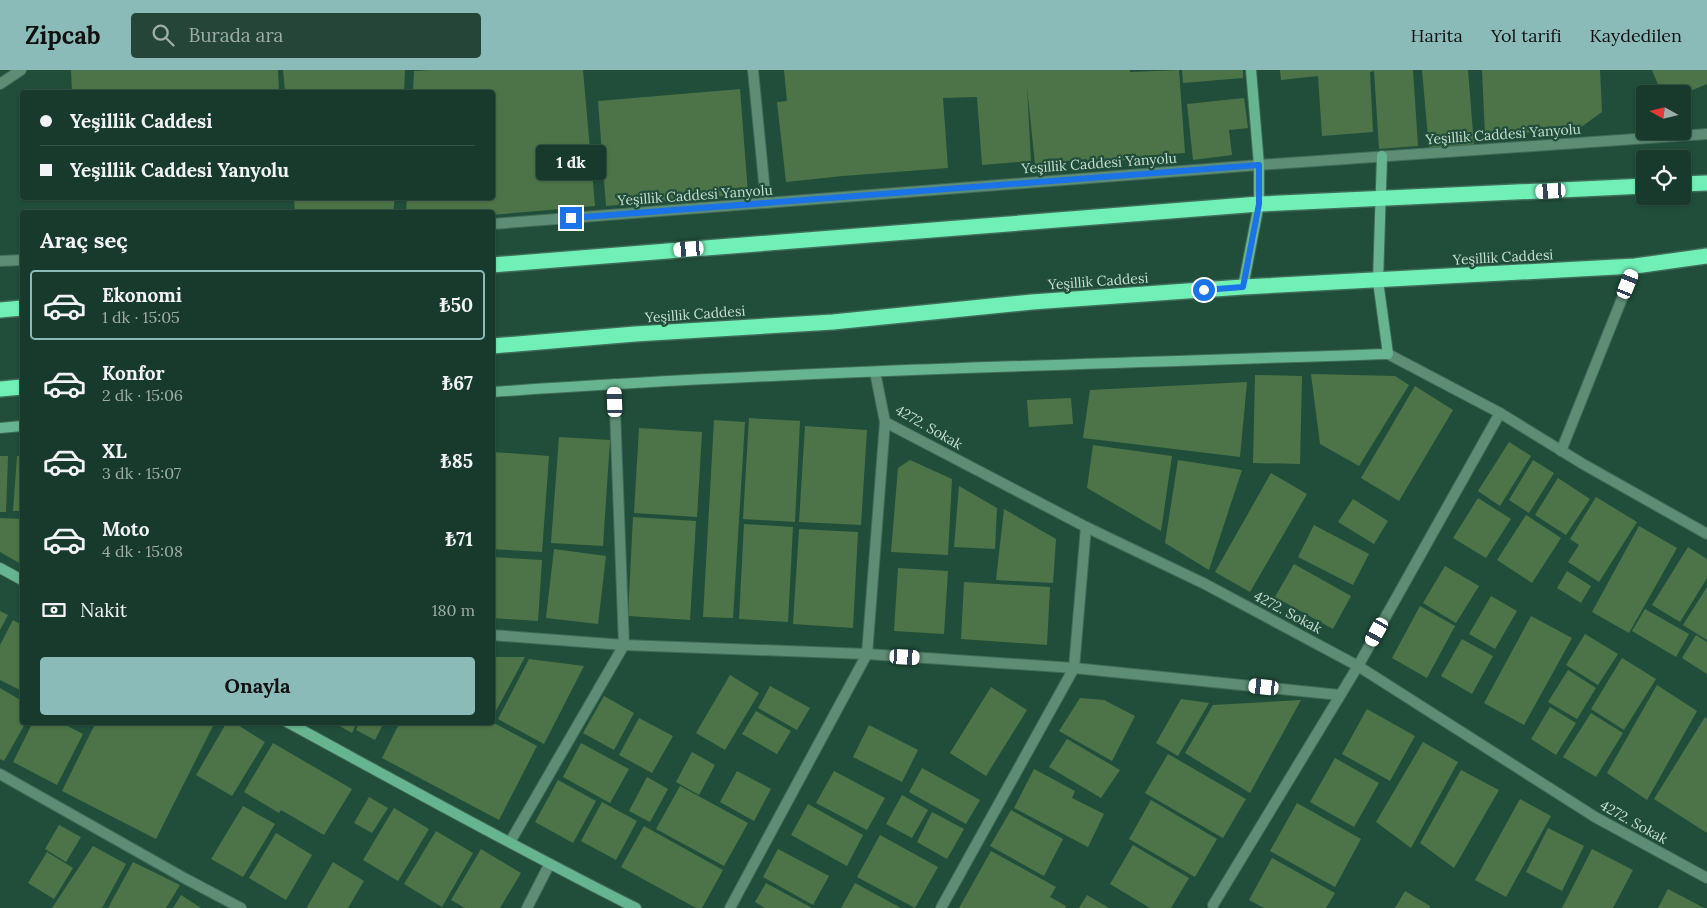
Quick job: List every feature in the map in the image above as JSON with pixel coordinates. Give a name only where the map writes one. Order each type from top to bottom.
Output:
[{"type":"highway","points":[[1691,184],[1707,183]]},
{"type":"highway","points":[[495,265],[1259,204],[1636,186]]},
{"type":"highway","name":"Yeşillik Caddesi","points":[[495,346],[635,334],[833,322],[1032,302],[1243,287],[1635,266],[1707,256]]},
{"type":"highway","points":[[0,310],[20,308]]},
{"type":"highway","points":[[0,389],[20,387]]},
{"type":"street","points":[[0,84],[21,70]]},
{"type":"street","points":[[753,70],[766,203]]},
{"type":"street","points":[[1243,287],[1259,204],[1259,165],[1251,70]]},
{"type":"street","name":"Yeşillik Caddesi Yanyolu","points":[[495,224],[1259,165],[1707,134]]},
{"type":"street","points":[[1382,156],[1378,281],[1388,354]]},
{"type":"street","points":[[0,261],[20,260]]},
{"type":"street","points":[[1561,450],[1635,266]]},
{"type":"street","points":[[495,392],[614,384],[875,372],[1388,354],[1500,412],[1561,450],[1707,534]]},
{"type":"street","name":"4272. Sokak","points":[[875,372],[885,422],[1086,527],[1205,584],[1358,666],[1595,817],[1707,878]]},
{"type":"street","points":[[510,842],[624,645],[614,384]]},
{"type":"street","points":[[1215,907],[1358,666],[1500,412]]},
{"type":"street","points":[[730,908],[868,654],[885,422]]},
{"type":"street","points":[[0,428],[20,426]]},
{"type":"street","points":[[941,908],[1074,668],[1086,527]]},
{"type":"street","points":[[0,568],[20,579]]},
{"type":"street","points":[[495,635],[624,645],[868,654],[1074,668],[1340,695]]},
{"type":"street","points":[[294,725],[550,865],[636,908]]},
{"type":"street","points":[[0,774],[241,908]]},
{"type":"street","points":[[527,908],[550,865]]},
{"type":"building","points":[[71,70],[278,70],[279,90],[72,90]]},
{"type":"building","points":[[283,70],[405,70],[404,90],[285,90]]},
{"type":"building","points":[[583,70],[595,206],[495,215],[495,210],[406,210],[407,200],[495,200],[495,90],[413,90],[414,71]]},
{"type":"building","points":[[784,70],[1130,70],[1130,72],[1179,70],[1185,153],[1087,164],[1087,159],[1035,164],[1027,87],[1031,161],[982,165],[977,97],[943,98],[948,168],[786,182],[777,102],[787,101]]},
{"type":"building","points":[[1182,70],[1243,70],[1243,78],[1183,83]]},
{"type":"building","points":[[1280,70],[1413,70],[1418,146],[1379,149],[1374,71],[1370,72],[1373,132],[1322,136],[1318,76],[1281,80]]},
{"type":"building","points":[[1422,70],[1468,70],[1474,145],[1429,149]]},
{"type":"building","points":[[1482,70],[1600,70],[1602,112],[1577,130],[1485,135]]},
{"type":"building","points":[[1652,70],[1707,70],[1707,84],[1691,91],[1691,85],[1658,85]]},
{"type":"building","points":[[740,89],[748,194],[606,206],[598,101]]},
{"type":"building","points":[[1244,98],[1248,128],[1229,130],[1232,155],[1193,160],[1187,104]]},
{"type":"building","points":[[294,200],[395,200],[393,210],[295,210]]},
{"type":"building","points":[[1311,374],[1395,376],[1409,385],[1359,466],[1320,444]]},
{"type":"building","points":[[1255,375],[1302,376],[1300,464],[1253,463]]},
{"type":"building","points":[[1247,382],[1240,457],[1083,438],[1090,390]]},
{"type":"building","points":[[1415,386],[1453,410],[1399,501],[1361,478]]},
{"type":"building","points":[[1071,398],[1073,424],[1029,427],[1027,400]]},
{"type":"building","points":[[749,418],[800,421],[795,522],[743,519]]},
{"type":"building","points":[[714,420],[745,422],[733,618],[703,617]]},
{"type":"building","points":[[805,426],[867,430],[861,525],[799,522]]},
{"type":"building","points":[[639,428],[702,432],[697,517],[634,513]]},
{"type":"building","points":[[559,437],[610,440],[603,546],[551,543]]},
{"type":"building","points":[[1509,442],[1531,456],[1500,506],[1478,491]]},
{"type":"building","points":[[1093,445],[1172,456],[1161,531],[1087,488]]},
{"type":"building","points":[[495,452],[549,456],[542,552],[495,549]]},
{"type":"building","points":[[0,456],[8,456],[6,512],[0,512]]},
{"type":"building","points":[[17,456],[20,456],[20,511],[13,511]]},
{"type":"building","points":[[910,460],[952,479],[948,555],[891,552],[898,468]]},
{"type":"building","points":[[1178,460],[1242,470],[1209,570],[1165,543]]},
{"type":"building","points":[[1533,460],[1554,473],[1529,513],[1509,500]]},
{"type":"building","points":[[1271,473],[1307,494],[1250,592],[1215,572]]},
{"type":"building","points":[[1558,478],[1590,499],[1566,535],[1535,515]]},
{"type":"building","points":[[959,486],[997,508],[995,549],[954,547]]},
{"type":"building","points":[[1596,497],[1637,522],[1599,582],[1568,562],[1579,545],[1570,539]]},
{"type":"building","points":[[1478,498],[1511,519],[1486,558],[1453,538]]},
{"type":"building","points":[[1353,499],[1388,521],[1374,544],[1338,522]]},
{"type":"building","points":[[1004,509],[1056,539],[1053,583],[996,580]]},
{"type":"building","points":[[1526,515],[1561,538],[1532,583],[1497,560]]},
{"type":"building","points":[[633,517],[696,521],[690,620],[628,616]]},
{"type":"building","points":[[0,518],[20,519],[20,563],[0,552]]},
{"type":"building","points":[[744,524],[793,527],[788,622],[739,619]]},
{"type":"building","points":[[1314,525],[1369,554],[1353,585],[1298,557]]},
{"type":"building","points":[[1639,526],[1677,548],[1629,633],[1592,612]]},
{"type":"building","points":[[799,529],[858,532],[853,628],[793,624]]},
{"type":"building","points":[[1688,547],[1707,559],[1707,578],[1680,622],[1652,605]]},
{"type":"building","points":[[554,549],[606,556],[598,624],[546,618]]},
{"type":"building","points":[[495,557],[542,560],[538,621],[495,618]]},
{"type":"building","points":[[1294,564],[1351,596],[1333,629],[1275,597]]},
{"type":"building","points":[[1445,566],[1479,586],[1456,623],[1423,603]]},
{"type":"building","points":[[898,568],[948,571],[944,634],[894,631]]},
{"type":"building","points":[[1567,571],[1591,586],[1581,603],[1557,588]]},
{"type":"building","points":[[964,582],[1050,587],[1047,645],[961,639]]},
{"type":"building","points":[[1707,587],[1707,640],[1683,625]]},
{"type":"building","points":[[1491,596],[1517,611],[1495,649],[1469,634]]},
{"type":"building","points":[[1420,606],[1455,626],[1427,678],[1392,658]]},
{"type":"building","points":[[1645,609],[1689,634],[1676,657],[1632,631]]},
{"type":"building","points":[[0,611],[8,615],[0,630]]},
{"type":"building","points":[[1531,616],[1572,638],[1524,725],[1484,703]]},
{"type":"building","points":[[13,620],[20,624],[20,690],[0,680],[0,645]]},
{"type":"building","points":[[1585,634],[1618,654],[1598,685],[1566,665]]},
{"type":"building","points":[[1696,635],[1707,642],[1707,674],[1682,658]]},
{"type":"building","points":[[1462,639],[1493,656],[1472,694],[1441,676]]},
{"type":"building","points":[[525,657],[495,712],[495,658]]},
{"type":"building","points":[[1622,658],[1656,679],[1624,730],[1591,709]]},
{"type":"building","points":[[529,659],[584,666],[544,744],[498,719]]},
{"type":"building","points":[[1568,670],[1596,688],[1577,719],[1548,702]]},
{"type":"building","points":[[730,675],[759,693],[725,750],[696,733]]},
{"type":"building","points":[[1657,685],[1697,711],[1647,800],[1607,773]]},
{"type":"building","points":[[770,686],[810,708],[797,730],[758,708]]},
{"type":"building","points":[[991,687],[1027,710],[986,776],[950,753]]},
{"type":"building","points":[[0,688],[20,700],[20,725],[24,725],[4,761],[0,759]]},
{"type":"building","points":[[604,696],[634,713],[614,750],[583,733]]},
{"type":"building","points":[[1080,698],[1104,700],[1135,716],[1112,761],[1059,731]]},
{"type":"building","points":[[1181,699],[1209,703],[1178,756],[1156,743]]},
{"type":"building","points":[[1301,700],[1250,793],[1185,753],[1213,705]]},
{"type":"building","points":[[1550,707],[1576,723],[1556,755],[1531,739]]},
{"type":"building","points":[[1367,709],[1415,736],[1390,781],[1342,754]]},
{"type":"building","points":[[756,711],[791,731],[777,754],[742,734]]},
{"type":"building","points":[[1591,713],[1623,733],[1596,777],[1563,757]]},
{"type":"building","points":[[1705,717],[1707,719],[1707,833],[1654,799]]},
{"type":"building","points":[[639,718],[673,736],[652,773],[619,755]]},
{"type":"building","points":[[495,724],[537,746],[499,820],[382,758],[398,725]]},
{"type":"building","points":[[32,725],[66,725],[83,734],[57,785],[13,762]]},
{"type":"building","points":[[95,725],[213,725],[156,839],[62,791]]},
{"type":"building","points":[[225,725],[238,725],[265,742],[232,796],[196,775]]},
{"type":"building","points":[[337,725],[356,725],[352,733]]},
{"type":"building","points":[[358,725],[382,725],[375,740],[356,730]]},
{"type":"building","points":[[869,725],[918,750],[902,782],[853,757]]},
{"type":"building","points":[[1067,739],[1120,770],[1101,798],[1049,767]]},
{"type":"building","points":[[1423,742],[1458,762],[1411,848],[1376,822]]},
{"type":"building","points":[[273,743],[352,789],[324,835],[281,810],[279,813],[244,792]]},
{"type":"building","points":[[581,743],[629,769],[610,803],[563,777]]},
{"type":"building","points":[[692,752],[715,765],[699,795],[676,782]]},
{"type":"building","points":[[1168,754],[1246,799],[1223,838],[1145,793]]},
{"type":"building","points":[[1335,758],[1379,783],[1354,827],[1310,802]]},
{"type":"building","points":[[922,768],[980,800],[966,824],[909,792]]},
{"type":"building","points":[[1034,769],[1075,791],[1072,798],[1104,814],[1088,847],[1014,808]]},
{"type":"building","points":[[1461,770],[1499,790],[1454,868],[1420,843]]},
{"type":"building","points":[[737,771],[771,789],[754,821],[720,802]]},
{"type":"building","points":[[834,771],[885,798],[867,830],[816,803]]},
{"type":"building","points":[[647,777],[668,789],[650,822],[629,811]]},
{"type":"building","points":[[558,780],[596,801],[573,843],[535,822]]},
{"type":"building","points":[[680,786],[748,823],[724,866],[656,829]]},
{"type":"building","points":[[902,795],[928,810],[912,838],[886,824]]},
{"type":"building","points":[[369,797],[388,808],[372,833],[354,823]]},
{"type":"building","points":[[1520,799],[1551,816],[1506,897],[1475,880]]},
{"type":"building","points":[[1151,800],[1217,839],[1195,877],[1129,839]]},
{"type":"building","points":[[602,802],[637,821],[616,860],[581,841]]},
{"type":"building","points":[[1297,803],[1361,839],[1335,887],[1270,851]]},
{"type":"building","points":[[808,804],[863,835],[847,866],[791,835]]},
{"type":"building","points":[[243,806],[275,824],[243,877],[211,859]]},
{"type":"building","points":[[394,808],[429,829],[398,881],[363,860]]},
{"type":"building","points":[[1011,810],[1063,839],[1044,876],[990,846]]},
{"type":"building","points":[[932,812],[964,829],[947,859],[917,842]]},
{"type":"building","points":[[59,825],[81,837],[66,862],[45,849]]},
{"type":"building","points":[[644,826],[723,870],[702,908],[696,908],[621,867]]},
{"type":"building","points":[[1548,828],[1584,846],[1562,891],[1526,872]]},
{"type":"building","points":[[436,831],[473,853],[442,907],[404,884]]},
{"type":"building","points":[[276,833],[312,855],[286,900],[249,878]]},
{"type":"building","points":[[880,835],[938,867],[915,908],[857,877]]},
{"type":"building","points":[[1133,845],[1189,878],[1171,908],[1150,908],[1110,884]]},
{"type":"building","points":[[93,846],[126,864],[102,908],[52,908]]},
{"type":"building","points":[[481,849],[521,873],[500,908],[465,908],[451,900]]},
{"type":"building","points":[[778,849],[829,876],[813,905],[763,877]]},
{"type":"building","points":[[1592,849],[1633,870],[1613,908],[1562,908]]},
{"type":"building","points":[[991,851],[1056,887],[1050,897],[1066,906],[1065,908],[959,908]]},
{"type":"building","points":[[47,852],[73,868],[54,899],[28,883]]},
{"type":"building","points":[[1272,858],[1335,893],[1326,908],[1264,908],[1249,900]]},
{"type":"building","points":[[133,862],[180,885],[166,908],[108,908]]},
{"type":"building","points":[[333,862],[364,881],[348,908],[308,908],[307,907]]},
{"type":"building","points":[[766,883],[812,908],[765,908],[755,902]]},
{"type":"building","points":[[855,883],[901,908],[841,908]]},
{"type":"building","points":[[1668,889],[1704,908],[1658,908]]},
{"type":"building","points":[[1405,891],[1430,906],[1429,908],[1395,908]]},
{"type":"building","points":[[181,895],[201,908],[173,908]]},
{"type":"building","points":[[1087,895],[1109,908],[1079,908]]},
{"type":"route","points":[[571,218],[1259,165],[1259,204],[1243,287],[1204,290]]}]
